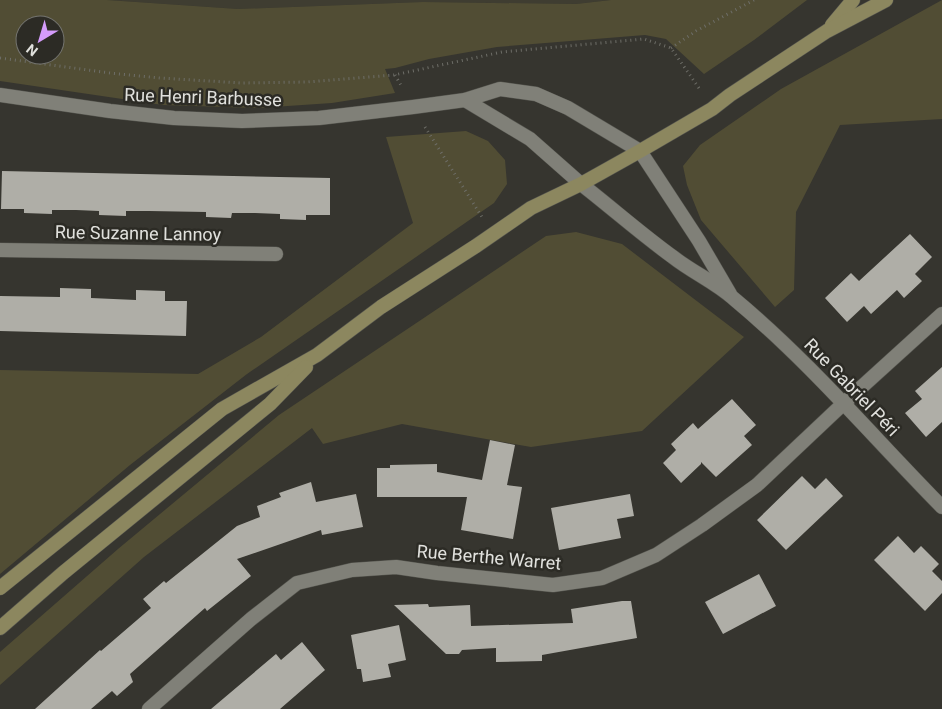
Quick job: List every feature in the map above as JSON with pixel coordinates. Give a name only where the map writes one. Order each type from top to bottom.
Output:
[{"type":"main road","points":[[827,31],[853,0]]},
{"type":"main road","points":[[0,588],[222,409],[317,355],[381,307],[531,208],[581,184],[712,109],[827,31],[886,0]]},
{"type":"main road","points":[[0,628],[63,573],[270,404],[317,355]]},
{"type":"street","name":"Rue Henri Barbusse","points":[[0,95],[174,118],[242,121],[319,118],[413,107],[465,100],[500,89],[536,94],[568,108],[640,151]]},
{"type":"street","points":[[465,100],[530,139],[581,184]]},
{"type":"street","name":"Rue Gabriel Péri","points":[[640,151],[732,296]]},
{"type":"street","name":"Rue Gabriel Péri","points":[[581,184],[673,257],[732,296],[844,403],[885,450],[942,507]]},
{"type":"street","name":"Rue Suzanne Lannoy","points":[[0,250],[276,254]]},
{"type":"street","points":[[844,403],[942,314]]},
{"type":"street","name":"Rue Berthe Warret","points":[[150,709],[251,619],[297,583],[352,570],[396,567],[553,585],[602,578],[656,555],[702,525],[757,485],[844,403]]},
{"type":"path","points":[[671,48],[696,31],[754,0]]},
{"type":"path","points":[[0,58],[118,74],[241,83],[307,82],[394,75],[502,52],[644,39],[671,48],[712,109]]},
{"type":"path","points":[[394,75],[492,235]]},
{"type":"shaded area","points":[[0,0],[107,0],[238,9],[423,2],[576,4],[611,0],[807,0],[754,40],[704,74],[666,39],[645,35],[497,47],[429,59],[385,69],[395,93],[332,103],[258,108],[163,105],[0,81]]},
{"type":"shaded area","points":[[107,0],[611,0],[576,4],[423,2],[238,9]]},
{"type":"shaded area","points":[[942,0],[942,119],[840,125],[796,212],[794,290],[775,307],[701,220],[687,185],[683,166],[700,145],[781,89]]},
{"type":"shaded area","points":[[466,131],[488,141],[505,160],[507,184],[494,203],[247,374],[130,465],[0,574],[0,370],[198,374],[261,337],[413,223],[386,137]]},
{"type":"shaded area","points":[[576,232],[622,244],[744,337],[642,431],[531,447],[402,424],[323,444],[312,428],[144,557],[0,685],[0,652],[118,549],[279,415],[546,236]]},
{"type":"building","points":[[2,171],[330,178],[330,215],[306,215],[306,220],[280,219],[280,214],[255,213],[232,213],[231,218],[206,217],[206,212],[126,211],[126,216],[99,215],[99,211],[76,210],[52,210],[52,214],[24,213],[24,209],[1,209]]},
{"type":"building","points":[[910,234],[932,257],[915,274],[922,281],[904,298],[897,290],[871,314],[864,306],[847,322],[825,298],[851,273],[859,281]]},
{"type":"building","points":[[60,288],[91,289],[91,298],[136,300],[136,290],[165,291],[165,301],[187,301],[186,336],[0,331],[0,296],[60,297]]},
{"type":"building","points":[[942,367],[942,422],[926,437],[905,413],[922,399],[915,391]]},
{"type":"building","points":[[732,399],[756,425],[744,436],[752,445],[716,477],[701,462],[681,483],[663,463],[676,450],[671,444],[693,423],[698,429]]},
{"type":"building","points":[[490,440],[515,445],[507,485],[522,487],[513,539],[461,530],[467,497],[377,497],[377,468],[390,468],[390,465],[437,464],[437,472],[482,480]]},
{"type":"building","points":[[802,476],[815,489],[826,478],[843,496],[786,550],[757,520]]},
{"type":"building","points":[[311,482],[316,502],[356,494],[363,527],[322,535],[321,530],[237,559],[251,576],[207,611],[205,608],[130,674],[133,682],[117,696],[112,691],[91,709],[35,709],[100,650],[151,608],[143,599],[164,581],[166,583],[237,526],[260,517],[257,506],[281,497],[279,493]]},
{"type":"building","points":[[630,494],[634,516],[617,519],[621,538],[559,550],[551,508]]},
{"type":"building","points":[[898,536],[914,553],[921,546],[939,564],[932,571],[942,581],[942,593],[925,611],[874,560]]},
{"type":"building","points":[[759,574],[776,606],[723,634],[705,602]]},
{"type":"building","points":[[631,601],[637,638],[542,655],[542,661],[496,662],[496,648],[462,650],[459,654],[446,654],[394,605],[428,604],[429,607],[470,605],[471,626],[573,623],[571,609]]},
{"type":"building","points":[[399,625],[406,660],[388,664],[391,677],[363,682],[361,669],[357,669],[351,635]]},
{"type":"building","points":[[302,642],[325,670],[280,709],[211,709],[276,654],[281,660]]}]
